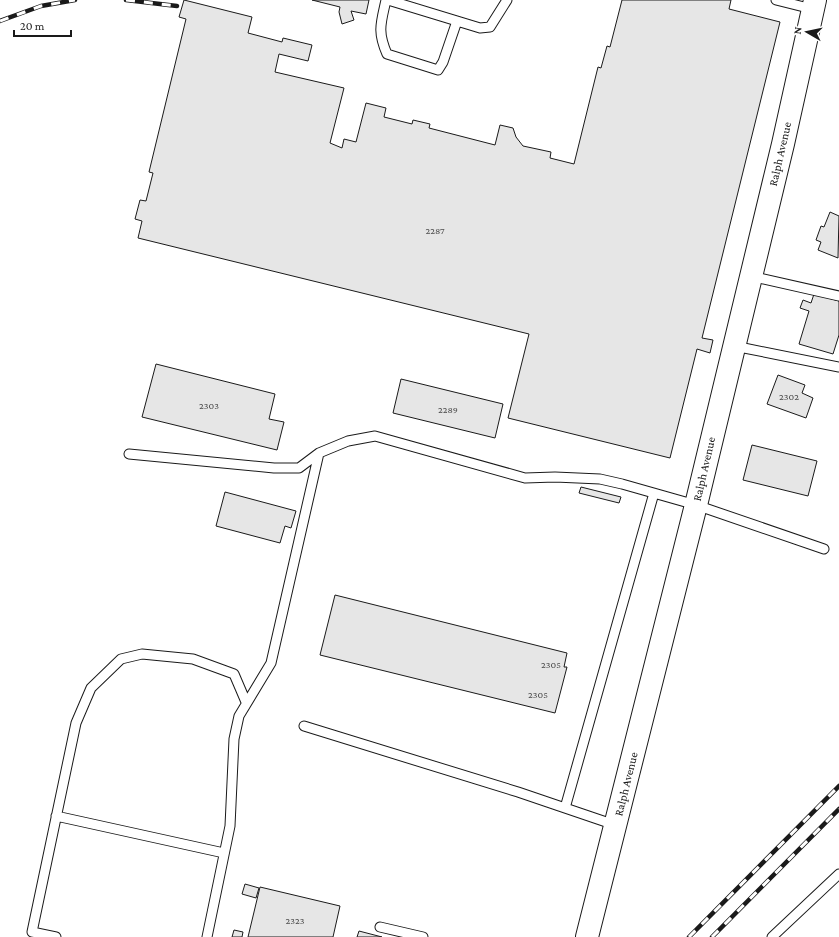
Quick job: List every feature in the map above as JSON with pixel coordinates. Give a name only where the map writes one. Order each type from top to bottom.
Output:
[{"type":"street","name":"Ralph Avenue","points":[[587,937],[696,505],[733,346],[783,144],[813,5]]},
{"type":"lane","points":[[457,21],[443,62],[438,70],[387,54],[380,36],[380,26],[387,0],[457,21],[480,28],[490,27],[507,0]]},
{"type":"lane","points":[[776,0],[813,5]]},
{"type":"lane","points":[[750,276],[839,296]]},
{"type":"lane","points":[[733,346],[839,367]]},
{"type":"lane","points":[[129,454],[274,468],[299,468],[319,453],[348,440],[375,436],[525,478],[555,477],[600,479],[696,505],[824,549]]},
{"type":"lane","points":[[207,937],[230,826],[234,738],[239,716],[246,702],[271,663],[319,453]]},
{"type":"lane","points":[[565,808],[654,493]]},
{"type":"lane","points":[[56,937],[32,932],[76,723],[91,688],[121,658],[142,654],[193,658],[234,674],[246,702]]},
{"type":"lane","points":[[304,726],[615,825]]},
{"type":"lane","points":[[56,816],[224,853]]},
{"type":"lane","points":[[772,937],[839,874]]},
{"type":"lane","points":[[380,927],[423,937]]},
{"type":"building","points":[[184,0],[252,17],[248,33],[282,42],[283,38],[312,45],[308,61],[279,54],[275,72],[344,88],[330,143],[342,148],[344,139],[356,142],[366,103],[386,108],[384,117],[412,124],[413,120],[430,124],[429,128],[495,145],[500,125],[513,128],[516,137],[523,146],[551,152],[550,158],[574,164],[598,67],[601,68],[607,46],[610,47],[622,0],[731,0],[729,9],[780,22],[702,338],[713,340],[710,353],[697,349],[670,458],[508,418],[529,334],[138,238],[142,221],[135,219],[140,200],[146,201],[153,173],[149,172],[186,19],[179,17]]},
{"type":"building","points":[[312,0],[369,0],[366,14],[351,11],[354,20],[342,24],[339,12],[340,7]]},
{"type":"building","points":[[830,212],[839,216],[838,258],[818,250],[821,242],[816,240],[821,226],[824,227]]},
{"type":"building","points":[[814,294],[839,301],[839,335],[833,354],[799,344],[809,311],[800,308],[803,300],[811,303]]},
{"type":"building","points":[[156,364],[275,394],[269,419],[284,422],[277,450],[142,417]]},
{"type":"building","points":[[778,375],[805,385],[802,393],[813,398],[806,418],[767,404]]},
{"type":"building","points":[[401,379],[503,404],[495,438],[393,413]]},
{"type":"building","points":[[752,445],[817,461],[808,496],[743,480]]},
{"type":"building","points":[[581,487],[621,497],[619,503],[579,493]]},
{"type":"building","points":[[225,492],[296,511],[291,528],[285,526],[280,543],[216,526]]},
{"type":"building","points":[[335,595],[567,653],[564,667],[567,667],[555,713],[320,655]]},
{"type":"building","points":[[245,884],[259,888],[256,898],[242,894]]},
{"type":"building","points":[[260,887],[340,906],[333,937],[248,937]]},
{"type":"building","points":[[234,930],[243,932],[242,937],[232,937]]},
{"type":"building","points":[[359,931],[382,937],[357,937]]},
{"type":"railway","points":[[0,21],[41,6],[75,0]]},
{"type":"railway","points":[[126,0],[177,6]]},
{"type":"railway","points":[[689,937],[839,786]]},
{"type":"railway","points":[[712,937],[839,809]]}]
